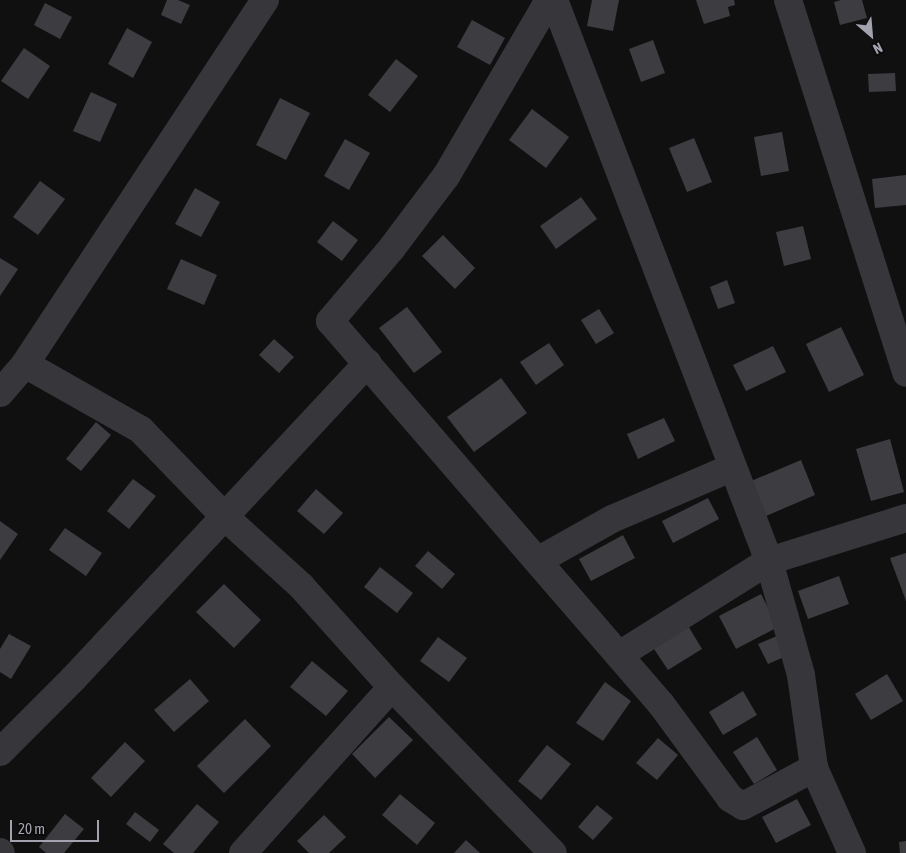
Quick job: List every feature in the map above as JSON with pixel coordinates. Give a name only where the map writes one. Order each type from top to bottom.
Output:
[{"type":"street","points":[[0,393],[25,364],[264,0]]},
{"type":"street","points":[[549,0],[446,176],[392,248],[330,320],[539,560],[661,704],[730,798],[743,806],[814,768]]},
{"type":"street","points":[[554,0],[694,358],[731,468],[769,561],[801,675],[814,768],[852,853]]},
{"type":"street","points":[[788,0],[906,373]]},
{"type":"street","points":[[0,752],[73,679],[368,363]]},
{"type":"street","points":[[25,364],[141,430],[225,517],[301,586],[392,687],[553,853]]},
{"type":"street","points":[[539,560],[612,519],[731,468]]},
{"type":"street","points":[[619,655],[769,561],[906,518]]},
{"type":"street","points":[[242,853],[392,687]]},
{"type":"building","points":[[167,0],[178,0],[190,5],[181,24],[161,15]]},
{"type":"building","points":[[592,0],[619,0],[613,31],[587,26]]},
{"type":"building","points":[[696,0],[734,0],[735,5],[728,7],[730,16],[704,24]]},
{"type":"building","points":[[862,0],[867,18],[840,25],[834,2]]},
{"type":"building","points":[[45,3],[72,17],[60,39],[34,25]]},
{"type":"building","points":[[472,20],[505,38],[490,65],[457,47]]},
{"type":"building","points":[[127,28],[152,42],[133,78],[108,64]]},
{"type":"building","points":[[653,40],[665,73],[641,82],[629,49]]},
{"type":"building","points":[[24,48],[50,66],[28,99],[1,81]]},
{"type":"building","points":[[396,59],[418,76],[390,112],[368,95]]},
{"type":"building","points":[[895,73],[896,91],[869,92],[868,74]]},
{"type":"building","points":[[91,92],[117,104],[100,142],[73,131]]},
{"type":"building","points":[[280,98],[310,113],[286,160],[256,145]]},
{"type":"building","points":[[532,109],[569,137],[546,168],[509,140]]},
{"type":"building","points":[[782,132],[789,171],[761,176],[754,137]]},
{"type":"building","points":[[694,138],[712,182],[687,192],[669,148]]},
{"type":"building","points":[[345,139],[370,153],[349,190],[324,176]]},
{"type":"building","points":[[906,175],[906,205],[875,208],[872,179]]},
{"type":"building","points":[[40,181],[65,199],[38,235],[13,217]]},
{"type":"building","points":[[195,188],[220,202],[201,237],[175,224]]},
{"type":"building","points":[[581,197],[597,219],[556,249],[540,226]]},
{"type":"building","points":[[333,221],[358,240],[342,261],[317,242]]},
{"type":"building","points":[[803,226],[811,259],[784,266],[776,232]]},
{"type":"building","points":[[443,235],[475,268],[455,289],[422,256]]},
{"type":"building","points":[[0,258],[18,269],[0,296]]},
{"type":"building","points":[[181,259],[217,275],[204,305],[167,289]]},
{"type":"building","points":[[727,280],[735,303],[718,309],[710,287]]},
{"type":"building","points":[[407,307],[442,352],[414,373],[379,328]]},
{"type":"building","points":[[599,309],[614,333],[596,344],[581,320]]},
{"type":"building","points":[[841,327],[864,375],[829,392],[806,344]]},
{"type":"building","points":[[274,339],[294,357],[279,373],[259,355]]},
{"type":"building","points":[[549,343],[564,365],[536,385],[520,362]]},
{"type":"building","points":[[773,346],[786,372],[746,391],[733,365]]},
{"type":"building","points":[[501,378],[527,413],[474,452],[447,417]]},
{"type":"building","points":[[664,418],[675,441],[638,459],[627,434]]},
{"type":"building","points":[[96,422],[111,435],[81,471],[66,459]]},
{"type":"building","points":[[890,439],[904,492],[871,501],[856,449]]},
{"type":"building","points":[[801,460],[815,495],[766,516],[751,481]]},
{"type":"building","points":[[133,479],[156,496],[129,529],[107,511]]},
{"type":"building","points":[[316,489],[343,513],[324,534],[297,511]]},
{"type":"building","points":[[708,498],[719,519],[673,543],[662,521]]},
{"type":"building","points":[[0,521],[18,534],[0,560]]},
{"type":"building","points":[[65,528],[102,553],[86,576],[49,550]]},
{"type":"building","points":[[623,535],[635,558],[591,581],[579,559]]},
{"type":"building","points":[[428,551],[455,574],[442,589],[415,566]]},
{"type":"building","points":[[906,553],[906,601],[890,558]]},
{"type":"building","points":[[380,567],[413,593],[397,613],[364,587]]},
{"type":"building","points":[[839,576],[849,604],[808,619],[798,591]]},
{"type":"building","points":[[224,584],[261,620],[234,648],[196,612]]},
{"type":"building","points":[[761,594],[778,627],[736,649],[719,616]]},
{"type":"building","points":[[687,624],[702,649],[668,670],[652,646]]},
{"type":"building","points":[[9,634],[31,646],[11,679],[0,672],[0,649]]},
{"type":"building","points":[[782,634],[791,654],[768,664],[758,644]]},
{"type":"building","points":[[438,637],[467,658],[449,682],[420,661]]},
{"type":"building","points":[[312,661],[348,691],[326,716],[290,687]]},
{"type":"building","points":[[887,674],[903,701],[871,720],[855,694]]},
{"type":"building","points":[[190,679],[209,701],[174,732],[154,710]]},
{"type":"building","points":[[605,682],[631,701],[603,741],[576,723]]},
{"type":"building","points":[[743,691],[757,715],[723,735],[709,712]]},
{"type":"building","points":[[389,717],[413,740],[375,778],[352,754]]},
{"type":"building","points":[[245,719],[271,746],[224,793],[197,766]]},
{"type":"building","points":[[757,737],[777,770],[754,784],[733,752]]},
{"type":"building","points":[[658,738],[678,755],[657,780],[636,763]]},
{"type":"building","points":[[125,742],[145,761],[111,797],[91,778]]},
{"type":"building","points":[[547,745],[571,764],[541,800],[518,781]]},
{"type":"building","points":[[400,794],[435,823],[417,845],[382,815]]},
{"type":"building","points":[[797,799],[811,825],[776,843],[762,817]]},
{"type":"building","points":[[197,804],[219,822],[193,853],[174,853],[163,844]]},
{"type":"building","points":[[597,805],[613,818],[593,840],[578,827]]},
{"type":"building","points":[[135,812],[159,830],[150,842],[126,824]]},
{"type":"building","points":[[65,814],[84,829],[64,853],[46,853],[39,847]]},
{"type":"building","points":[[324,815],[346,837],[329,853],[309,853],[297,841]]},
{"type":"building","points":[[466,840],[480,853],[454,853]]},
{"type":"building","points":[[906,841],[906,853],[900,853],[899,842]]}]
